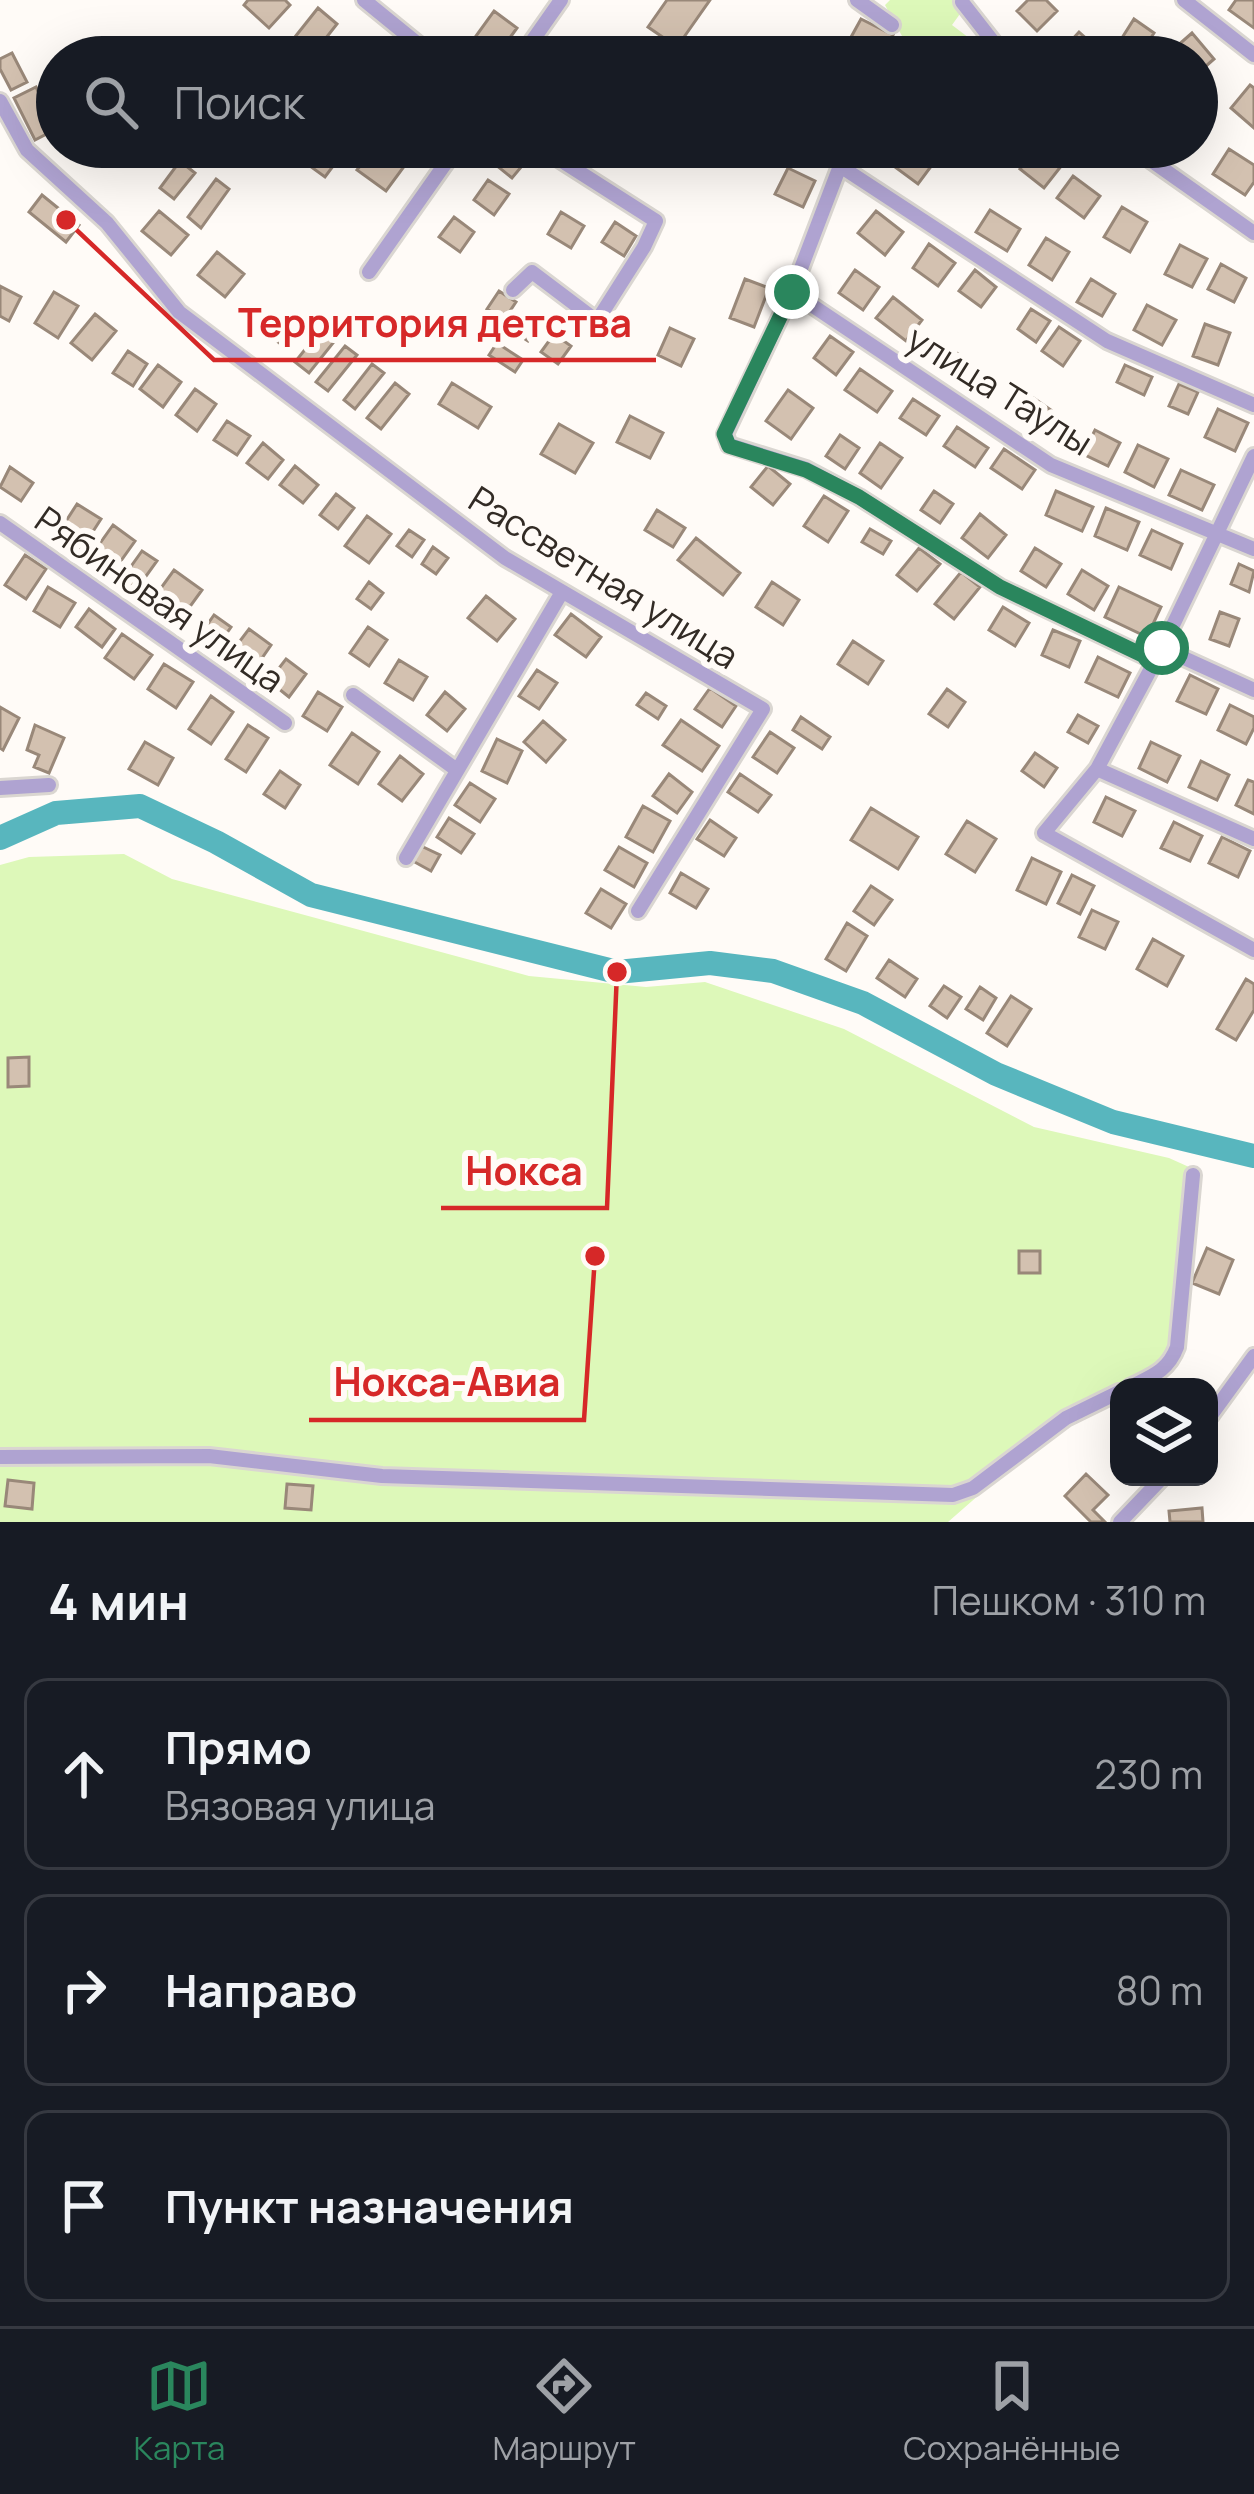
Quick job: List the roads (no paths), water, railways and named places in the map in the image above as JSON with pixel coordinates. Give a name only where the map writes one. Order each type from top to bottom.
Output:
[{"type":"street","points":[[364,0],[408,36]]},
{"type":"street","points":[[536,36],[561,0]]},
{"type":"street","points":[[857,0],[892,25]]},
{"type":"street","points":[[1184,0],[1254,56]]},
{"type":"street","points":[[962,2],[989,36]]},
{"type":"street","name":"Рассветная улица","points":[[0,101],[36,158]]},
{"type":"street","name":"Рассветная улица","points":[[47,168],[107,223],[179,312],[505,558],[763,710],[638,911]]},
{"type":"street","points":[[369,272],[442,168]]},
{"type":"street","points":[[513,290],[532,272],[597,321],[644,247],[656,221],[573,168]]},
{"type":"street","points":[[839,168],[792,292],[724,434],[729,446],[806,470],[859,497],[1000,587],[1254,690]]},
{"type":"street","points":[[843,168],[1107,341],[1254,405]]},
{"type":"street","points":[[1162,168],[1254,233]]},
{"type":"street","name":"улица Таулы","points":[[792,292],[1051,465],[1254,549]]},
{"type":"street","points":[[1254,456],[1097,770],[1044,833],[1254,950]]},
{"type":"street","name":"Рябиновая улица","points":[[0,523],[285,723]]},
{"type":"street","points":[[406,858],[562,592]]},
{"type":"street","points":[[353,695],[457,770]]},
{"type":"street","points":[[1097,770],[1254,839]]},
{"type":"street","points":[[0,788],[50,784]]},
{"type":"street","points":[[1149,1378],[1171,1363],[1177,1347],[1193,1174]]},
{"type":"street","points":[[1218,1406],[1254,1356]]},
{"type":"street","points":[[0,1456],[209,1456],[382,1476],[953,1495],[973,1488],[1066,1418],[1110,1396]]},
{"type":"street","points":[[1120,1522],[1154,1486]]},
{"type":"waterway","points":[[0,838],[56,813],[140,806],[311,895],[617,972],[710,963],[773,971],[863,1003],[996,1074],[1113,1122],[1254,1156]]},
{"type":"place","name":"Территория детства","points":[[66,220]]},
{"type":"place","name":"Нокса","points":[[617,972]]},
{"type":"place","name":"Нокса-Авиа","points":[[595,1256]]}]
